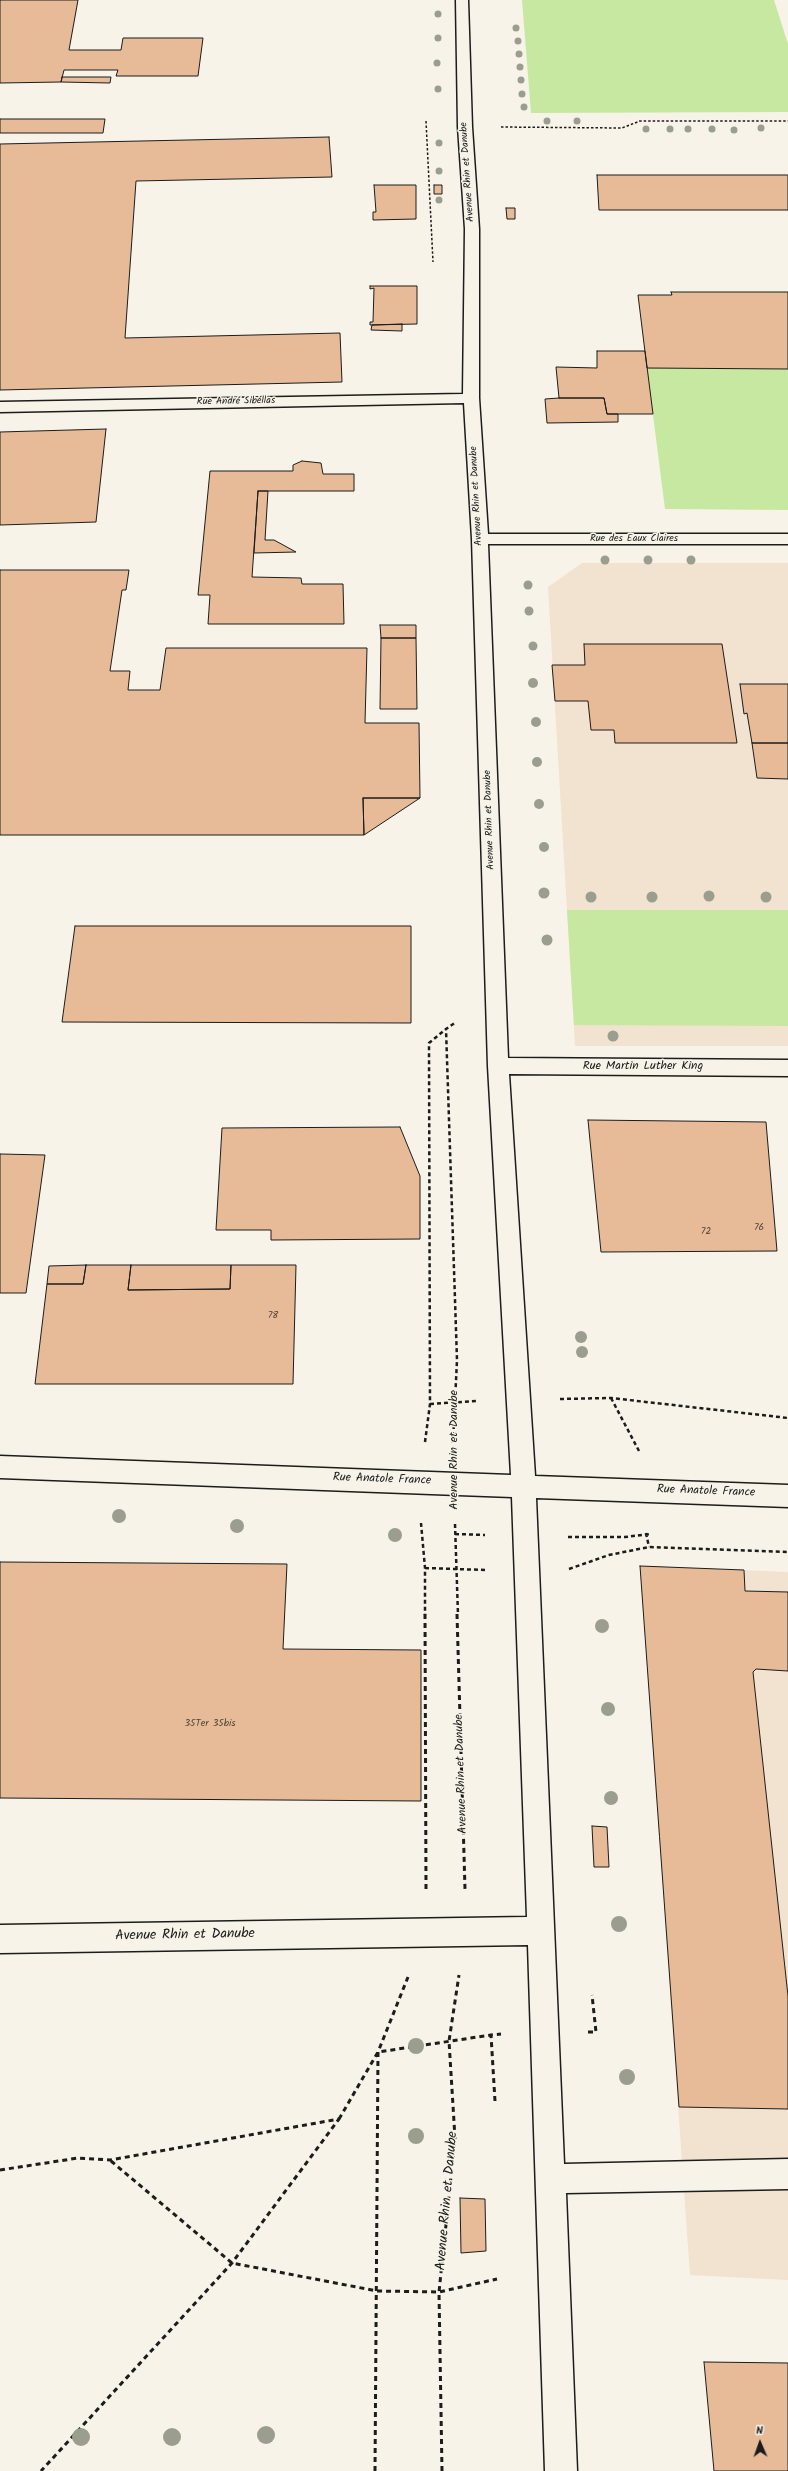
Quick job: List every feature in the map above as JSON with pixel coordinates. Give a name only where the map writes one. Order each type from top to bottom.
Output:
[{"type":"street","name":"Avenue Rhin et Danube","points":[[462,0],[465,127],[470,181],[472,229],[472,398],[480,539],[498,1066],[518,1401],[525,1485],[561,2471]]},
{"type":"street","name":"Rue André Sibéllas","points":[[0,407],[472,398]]},
{"type":"street","name":"Rue des Eaux Claires","points":[[480,539],[788,539]]},
{"type":"street","name":"Rue Martin Luther King","points":[[498,1066],[788,1068]]},
{"type":"street","name":"Rue Anatole France","points":[[0,1467],[454,1482],[788,1496]]},
{"type":"street","name":"Avenue Rhin et Danube","points":[[0,1939],[542,1931]]},
{"type":"street","points":[[550,2179],[788,2174]]},
{"type":"path","points":[[465,127],[622,128],[640,120],[788,121]]},
{"type":"path","points":[[41,2471],[232,2263],[338,2119],[378,2052],[426,1933],[425,1568],[420,1481],[430,1404],[429,1043],[496,992]]},
{"type":"path","name":"Avenue Rhin et Danube","points":[[442,2471],[439,2292],[455,2138],[449,2041],[466,1932],[454,1482],[453,1402],[457,1360],[446,1029]]},
{"type":"path","points":[[430,1404],[453,1402],[611,1398],[788,1418]]},
{"type":"path","points":[[455,1534],[527,1537],[625,1537],[654,1533]]},
{"type":"path","points":[[425,1568],[560,1572],[609,1555],[649,1547],[788,1552]]},
{"type":"path","points":[[378,2052],[491,2035]]},
{"type":"path","points":[[375,2471],[378,2052]]},
{"type":"path","points":[[0,2170],[78,2158],[110,2160],[338,2119]]},
{"type":"path","points":[[110,2160],[232,2263],[377,2291],[439,2292],[497,2279]]},
{"type":"shaded area","points":[[582,563],[788,563],[788,1046],[575,1046],[548,587]]},
{"type":"shaded area","points":[[640,1566],[788,1572],[788,2280],[690,2275]]},
{"type":"green space","points":[[522,0],[774,0],[788,44],[788,112],[531,113]]},
{"type":"green space","points":[[647,368],[788,369],[788,510],[665,509]]},
{"type":"green space","points":[[567,910],[788,910],[788,1026],[574,1025]]},
{"type":"building","points":[[0,0],[78,0],[69,50],[121,50],[123,38],[203,38],[198,76],[116,76],[118,70],[64,70],[61,82],[0,83]]},
{"type":"building","points":[[62,77],[111,77],[110,83],[61,82]]},
{"type":"building","points":[[0,119],[105,119],[103,133],[0,133]]},
{"type":"building","points":[[329,137],[332,177],[136,181],[125,338],[340,333],[342,382],[0,390],[0,144]]},
{"type":"building","points":[[597,175],[788,175],[788,210],[599,210]]},
{"type":"building","points":[[374,185],[416,185],[416,219],[373,220],[373,212],[376,212]]},
{"type":"building","points":[[434,185],[442,185],[442,194],[434,194]]},
{"type":"building","points":[[506,208],[515,208],[515,219],[507,219]]},
{"type":"building","points":[[370,286],[417,286],[417,324],[370,325],[370,322],[373,322],[374,288],[370,289]]},
{"type":"building","points":[[671,292],[788,292],[788,369],[647,368],[638,295],[672,295]]},
{"type":"building","points":[[402,324],[402,331],[371,330],[372,325]]},
{"type":"building","points":[[597,351],[645,351],[653,414],[607,414],[604,398],[559,398],[556,367],[597,368]]},
{"type":"building","points":[[604,398],[607,414],[618,414],[618,422],[547,423],[545,399]]},
{"type":"building","points":[[106,429],[96,522],[0,525],[0,432]]},
{"type":"building","points":[[302,461],[321,463],[323,474],[354,474],[354,491],[258,491],[252,577],[301,578],[302,584],[343,584],[344,624],[208,624],[210,595],[198,595],[210,471],[293,471],[293,465]]},
{"type":"building","points":[[258,491],[268,491],[265,540],[274,540],[296,552],[254,553]]},
{"type":"building","points":[[0,570],[129,570],[126,590],[122,590],[110,671],[130,671],[128,690],[160,690],[166,648],[367,648],[365,723],[419,723],[420,798],[363,798],[364,835],[0,835]]},
{"type":"building","points":[[380,625],[416,625],[416,638],[381,638]]},
{"type":"building","points":[[381,638],[416,638],[417,709],[380,709]]},
{"type":"building","points":[[584,644],[722,644],[737,743],[615,743],[614,730],[591,730],[588,701],[555,701],[552,665],[585,665]]},
{"type":"building","points":[[740,684],[788,684],[788,743],[752,743],[747,713],[744,714]]},
{"type":"building","points":[[752,743],[788,743],[788,779],[757,778]]},
{"type":"building","points":[[363,798],[420,798],[364,835]]},
{"type":"building","points":[[75,926],[411,926],[411,1023],[62,1022]]},
{"type":"building","points":[[588,1120],[766,1122],[777,1251],[601,1252]]},
{"type":"building","points":[[400,1127],[420,1176],[420,1239],[271,1240],[271,1230],[216,1230],[222,1128]]},
{"type":"building","points":[[0,1154],[45,1155],[26,1293],[0,1293]]},
{"type":"building","points":[[86,1265],[83,1284],[47,1284],[49,1266]]},
{"type":"building","points":[[86,1265],[131,1265],[128,1290],[230,1289],[231,1265],[296,1265],[293,1384],[35,1384],[47,1284],[83,1284]]},
{"type":"building","points":[[131,1265],[231,1265],[230,1289],[128,1290]]},
{"type":"building","points":[[0,1562],[287,1564],[283,1649],[421,1650],[421,1801],[0,1798]]},
{"type":"building","points":[[640,1566],[744,1570],[745,1591],[788,1592],[788,1671],[756,1669],[753,1672],[788,1996],[788,2109],[679,2107]]},
{"type":"building","points":[[592,1826],[607,1827],[609,1867],[594,1867]]},
{"type":"building","points":[[460,2198],[485,2199],[486,2251],[461,2253]]},
{"type":"building","points":[[704,2362],[788,2363],[788,2471],[714,2471]]}]
